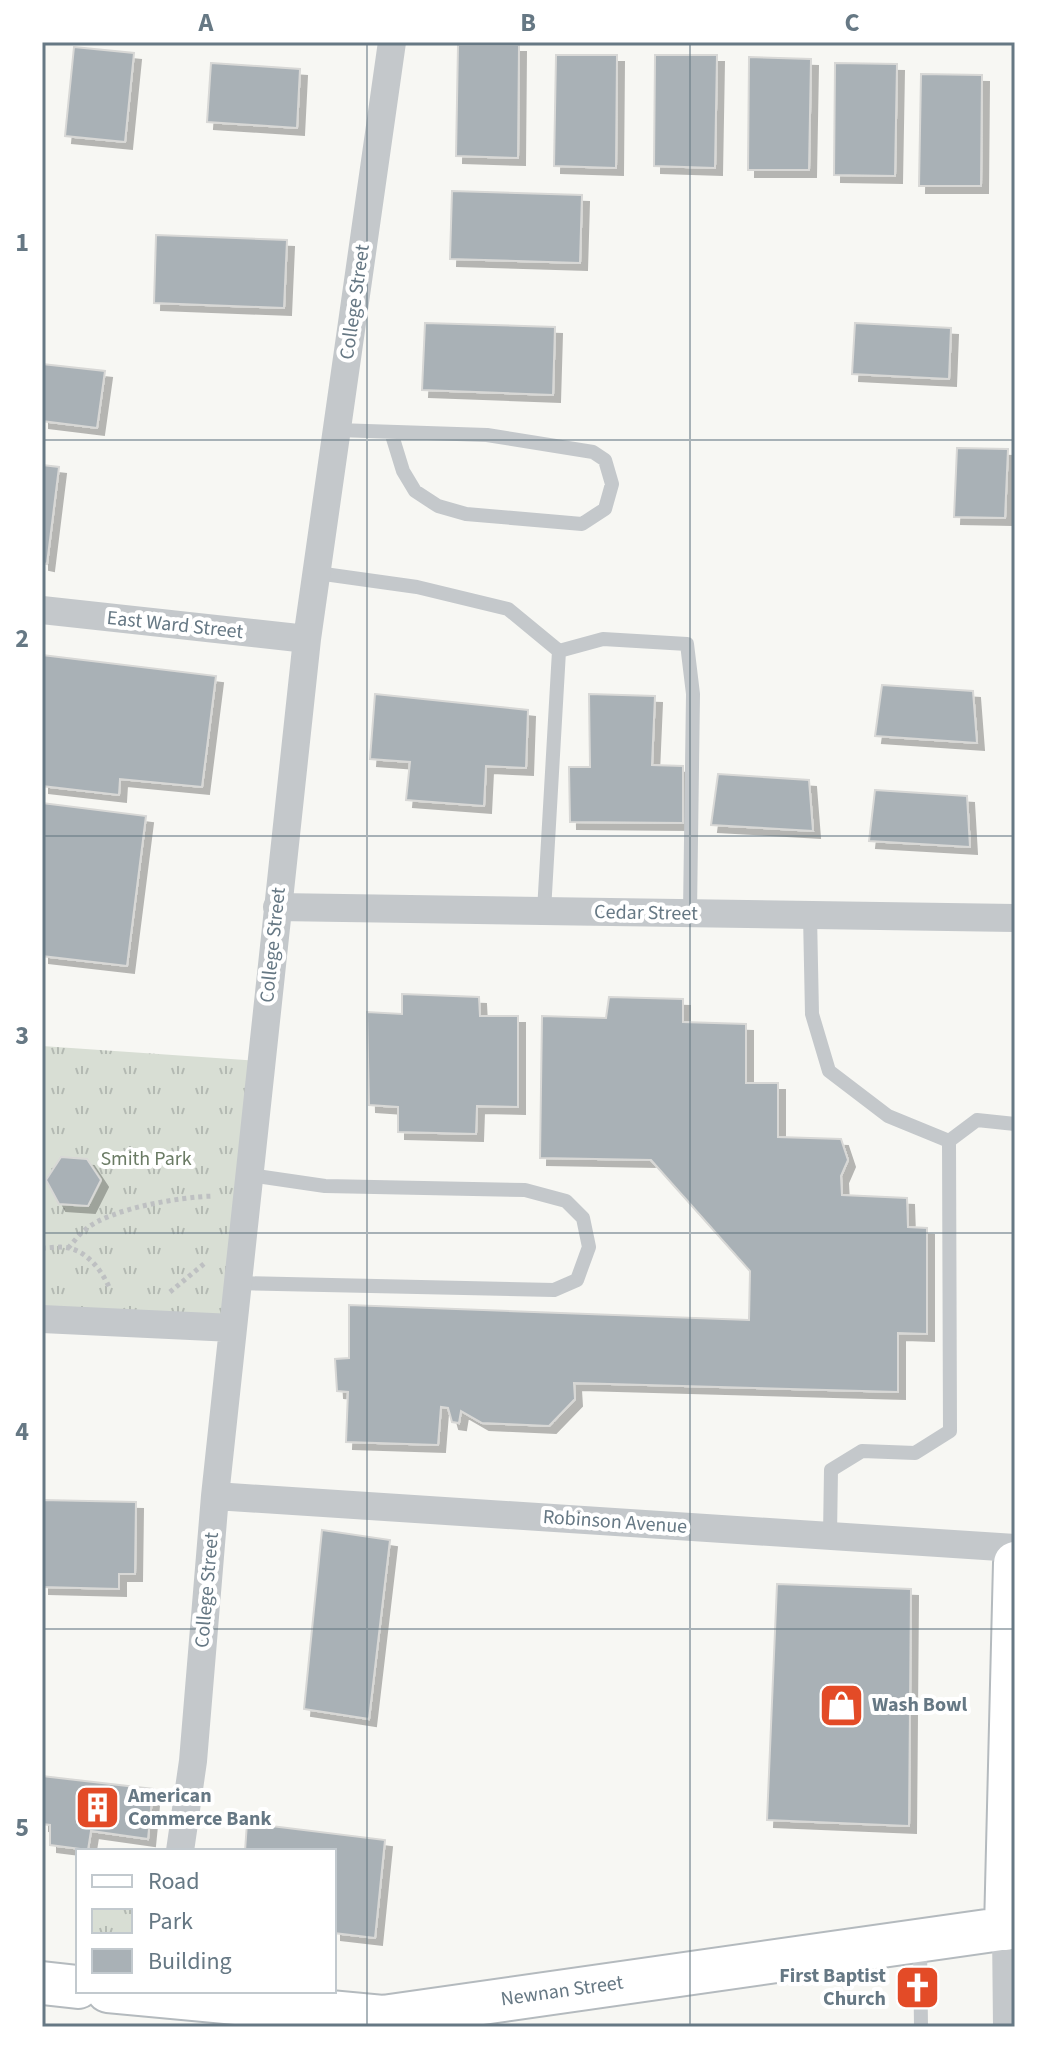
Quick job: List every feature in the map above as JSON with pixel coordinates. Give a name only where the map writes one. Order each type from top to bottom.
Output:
[{"type":"main road","points":[[1010,1928],[1015,1563]]},
{"type":"main road","name":"Newnan Street","points":[[161,1994],[383,2022],[1010,1928]]},
{"type":"main road","points":[[42,1983],[76,1987]]},
{"type":"street","name":"College Street","points":[[180,1849],[193,1761],[215,1496],[307,639],[392,42]]},
{"type":"street","name":"East Ward Street","points":[[42,610],[307,639]]},
{"type":"street","name":"Cedar Street","points":[[277,907],[1015,918]]},
{"type":"street","points":[[42,1319],[233,1328]]},
{"type":"street","name":"Robinson Avenue","points":[[215,1496],[1015,1548]]},
{"type":"street","points":[[1007,2027],[1010,1928]]},
{"type":"lane","points":[[337,430],[487,435],[593,452],[605,460],[612,484],[605,509],[582,524],[466,514],[438,506],[415,491],[403,471],[391,432]]},
{"type":"lane","points":[[317,573],[417,587],[508,609],[559,651]]},
{"type":"lane","points":[[559,651],[603,639],[687,644],[693,694],[690,913]]},
{"type":"lane","points":[[544,911],[559,651]]},
{"type":"lane","points":[[810,915],[812,1014],[829,1071],[888,1116],[949,1141]]},
{"type":"lane","points":[[949,1141],[977,1120],[1015,1124]]},
{"type":"lane","points":[[830,1536],[831,1470],[862,1451],[915,1453],[950,1431],[949,1141]]},
{"type":"lane","points":[[237,1283],[554,1290],[577,1280],[589,1247],[583,1218],[566,1201],[525,1190],[248,1186]]},
{"type":"lane","points":[[920,1941],[921,2027]]},
{"type":"path","points":[[68,1248],[86,1228],[131,1209],[248,1186]]},
{"type":"path","points":[[42,1248],[68,1248],[90,1259],[106,1280],[125,1323],[243,1233]]},
{"type":"green space","name":"Smith Park","points":[[42,1046],[261,1061],[233,1328],[42,1319]]},
{"type":"building","points":[[458,45],[519,45],[518,158],[456,156]]},
{"type":"building","points":[[74,47],[134,53],[125,142],[65,136]]},
{"type":"building","points":[[556,55],[617,55],[616,168],[554,166]]},
{"type":"building","points":[[655,55],[717,55],[715,168],[654,166]]},
{"type":"building","points":[[749,57],[811,59],[809,170],[748,170]]},
{"type":"building","points":[[211,63],[300,69],[297,128],[207,122]]},
{"type":"building","points":[[835,63],[897,64],[895,176],[834,175]]},
{"type":"building","points":[[921,74],[982,75],[981,186],[919,186]]},
{"type":"building","points":[[452,191],[582,195],[580,263],[450,259]]},
{"type":"building","points":[[156,235],[287,240],[284,308],[154,303]]},
{"type":"building","points":[[425,323],[555,327],[553,395],[422,390]]},
{"type":"building","points":[[855,323],[951,328],[949,379],[852,374]]},
{"type":"building","points":[[42,364],[105,371],[97,428],[42,421]]},
{"type":"building","points":[[957,448],[1008,449],[1005,518],[954,517]]},
{"type":"building","points":[[42,465],[59,467],[47,564],[42,563]]},
{"type":"building","points":[[42,655],[216,676],[202,787],[120,779],[119,795],[42,786]]},
{"type":"building","points":[[882,685],[973,691],[977,743],[875,736]]},
{"type":"building","points":[[375,694],[528,710],[526,768],[486,766],[484,806],[406,800],[410,762],[370,759]]},
{"type":"building","points":[[589,694],[655,696],[652,765],[683,766],[683,823],[570,822],[569,767],[590,767]]},
{"type":"building","points":[[718,774],[809,780],[813,831],[711,825]]},
{"type":"building","points":[[875,790],[967,796],[970,847],[869,841]]},
{"type":"building","points":[[42,803],[146,816],[127,966],[42,956]]},
{"type":"building","points":[[402,994],[479,997],[480,1016],[518,1016],[518,1107],[477,1106],[476,1134],[398,1132],[398,1107],[369,1105],[367,1012],[402,1014]]},
{"type":"building","points":[[609,997],[683,999],[683,1022],[746,1024],[746,1083],[778,1083],[778,1137],[841,1139],[848,1160],[841,1176],[842,1195],[907,1198],[908,1227],[927,1228],[927,1334],[898,1333],[898,1392],[574,1383],[575,1399],[549,1426],[482,1423],[461,1411],[459,1423],[452,1422],[448,1408],[441,1407],[438,1445],[346,1442],[348,1392],[337,1391],[335,1359],[349,1358],[349,1305],[749,1320],[750,1271],[651,1160],[540,1158],[542,1016],[606,1018]]},
{"type":"building","points":[[61,1157],[87,1159],[101,1180],[88,1206],[59,1204],[46,1180]]},
{"type":"building","points":[[42,1500],[136,1502],[135,1574],[119,1574],[119,1589],[42,1587]]},
{"type":"building","points":[[322,1530],[390,1540],[369,1719],[304,1709]]},
{"type":"building","name":"Wash Bowl","points":[[777,1584],[911,1589],[909,1826],[767,1820]]},
{"type":"building","name":"American Commerce Bank","points":[[42,1776],[153,1789],[148,1839],[91,1831],[88,1849],[50,1845],[50,1825],[42,1824]]},
{"type":"building","points":[[247,1823],[385,1840],[375,1938],[336,1933],[336,1849],[245,1849]]},
{"type":"place","name":"Wash Bowl","points":[[841,1705]]},
{"type":"place","name":"American Commerce Bank","points":[[97,1807]]},
{"type":"place","name":"First Baptist Church","points":[[917,1987]]}]
